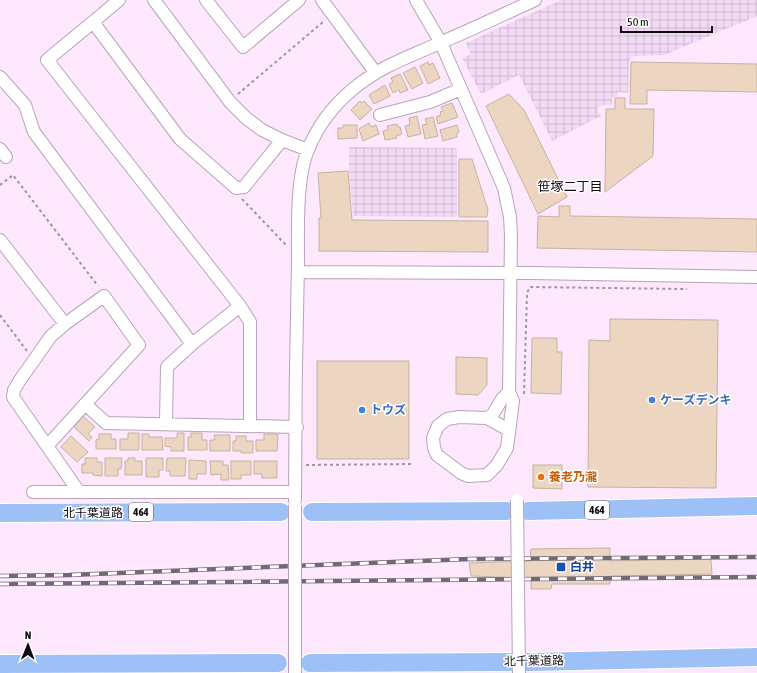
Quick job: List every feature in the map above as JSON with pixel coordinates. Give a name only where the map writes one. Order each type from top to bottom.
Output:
[{"type":"highway","name":"464","points":[[312,512],[517,507],[757,506]]},
{"type":"highway","name":"北千葉道路","points":[[0,513],[288,508]]},
{"type":"highway","name":"北千葉道路","points":[[310,663],[531,662],[757,657]]},
{"type":"highway","points":[[0,664],[278,663]]},
{"type":"street","points":[[119,0],[47,60],[240,306],[250,322],[250,426]]},
{"type":"street","points":[[154,0],[230,102],[246,118],[262,130],[308,150]]},
{"type":"street","points":[[206,0],[243,47],[299,0]]},
{"type":"street","points":[[322,0],[376,72]]},
{"type":"street","points":[[416,0],[441,43],[504,188],[510,217],[511,236],[509,392],[513,401],[509,430],[506,448],[497,465],[487,475],[468,476],[461,473],[437,455],[434,448],[433,438],[438,426],[447,419],[459,417],[487,418],[509,430]]},
{"type":"street","points":[[295,673],[288,508],[295,492],[298,272],[301,184],[303,167],[308,150],[332,110],[352,90],[376,72],[407,56],[441,43],[535,0]]},
{"type":"street","points":[[93,22],[180,140],[236,188],[244,187],[282,140]]},
{"type":"street","points":[[0,77],[25,105],[34,132],[192,344]]},
{"type":"street","points":[[380,115],[424,104],[461,89]]},
{"type":"street","points":[[0,240],[65,324]]},
{"type":"street","points":[[298,272],[511,273],[757,277]]},
{"type":"street","points":[[47,446],[139,345],[104,296],[51,336],[14,390],[13,397],[47,446],[79,492]]},
{"type":"street","points":[[166,423],[167,367],[192,344],[240,306]]},
{"type":"street","points":[[487,418],[493,414],[509,392]]},
{"type":"street","points":[[85,404],[106,422],[296,427]]},
{"type":"street","points":[[33,492],[295,492]]},
{"type":"street","points":[[517,507],[519,673]]},
{"type":"path","points":[[230,102],[333,14]]},
{"type":"path","points":[[0,185],[13,174],[102,291],[104,296]]},
{"type":"path","points":[[237,194],[286,245]]},
{"type":"path","points":[[524,394],[527,293],[530,287],[687,289]]},
{"type":"path","points":[[0,315],[34,359]]},
{"type":"path","points":[[306,465],[413,464]]},
{"type":"shaded area","points":[[561,0],[757,0],[757,16],[664,55],[634,56],[629,61],[628,93],[618,92],[618,97],[612,97],[612,105],[603,105],[597,108],[601,116],[552,141],[519,75],[481,94],[462,58],[471,54],[466,43]]},
{"type":"shaded area","points":[[349,147],[457,148],[457,217],[353,216],[349,169]]},
{"type":"building","points":[[428,62],[429,65],[433,63],[440,78],[428,84],[420,66]]},
{"type":"building","points":[[631,62],[757,64],[757,92],[647,90],[647,104],[630,104]]},
{"type":"building","points":[[415,67],[423,83],[412,89],[403,73]]},
{"type":"building","points":[[400,74],[408,90],[400,93],[399,90],[393,93],[389,84],[393,82],[391,78]]},
{"type":"building","points":[[385,85],[390,96],[374,104],[369,95]]},
{"type":"building","points":[[509,94],[524,110],[567,197],[538,214],[486,106]]},
{"type":"building","points":[[615,98],[625,98],[625,109],[654,109],[653,156],[605,192],[606,109],[615,109]]},
{"type":"building","points":[[360,101],[362,103],[364,101],[372,109],[360,120],[351,110]]},
{"type":"building","points":[[452,103],[458,117],[438,124],[436,117],[441,115],[440,112],[443,111],[441,107]]},
{"type":"building","points":[[417,116],[421,134],[408,137],[405,126],[410,125],[409,118]]},
{"type":"building","points":[[433,117],[438,136],[425,139],[422,125],[427,124],[425,119]]},
{"type":"building","points":[[369,123],[371,127],[376,125],[379,134],[363,141],[359,129]]},
{"type":"building","points":[[397,124],[398,127],[400,127],[402,134],[396,136],[397,138],[385,140],[383,131],[388,130],[387,126]]},
{"type":"building","points":[[343,125],[357,125],[357,138],[338,139],[338,128],[343,128]]},
{"type":"building","points":[[457,125],[459,132],[457,133],[457,137],[443,141],[440,130]]},
{"type":"building","points":[[459,159],[472,159],[488,210],[487,217],[459,217]]},
{"type":"building","points":[[348,171],[352,220],[488,221],[488,252],[319,251],[319,218],[321,218],[318,173]]},
{"type":"building","points":[[559,206],[570,206],[570,216],[757,219],[757,252],[537,248],[538,216],[559,217]]},
{"type":"building","points":[[610,319],[718,320],[716,488],[588,487],[589,340],[610,341]]},
{"type":"building","points":[[532,338],[557,338],[557,352],[562,352],[561,394],[531,393]]},
{"type":"building","points":[[456,357],[487,358],[487,385],[478,395],[456,394]]},
{"type":"building","points":[[317,361],[409,361],[409,459],[317,459]]},
{"type":"building","points":[[83,416],[95,427],[88,434],[92,437],[89,441],[74,427]]},
{"type":"building","points":[[128,433],[139,433],[139,450],[120,450],[120,439],[128,439]]},
{"type":"building","points":[[177,433],[184,433],[184,451],[171,451],[171,447],[165,446],[165,438],[177,438]]},
{"type":"building","points":[[191,433],[202,433],[202,440],[207,440],[207,450],[188,450],[188,437],[191,437]]},
{"type":"building","points":[[99,434],[111,434],[111,439],[116,439],[116,449],[96,449],[96,440],[99,439]]},
{"type":"building","points":[[142,434],[149,434],[149,437],[162,437],[163,450],[142,450]]},
{"type":"building","points":[[264,434],[278,434],[277,451],[256,451],[256,440],[264,440]]},
{"type":"building","points":[[214,435],[230,435],[230,451],[210,451],[210,440],[215,440]]},
{"type":"building","points":[[71,436],[88,452],[77,462],[61,447]]},
{"type":"building","points":[[236,436],[246,436],[246,441],[253,441],[253,453],[233,451],[233,441],[236,441]]},
{"type":"building","points":[[85,458],[97,458],[97,462],[102,462],[102,476],[93,475],[93,473],[82,473],[82,464],[85,464]]},
{"type":"building","points":[[105,458],[122,458],[121,469],[118,469],[118,476],[105,476]]},
{"type":"building","points":[[128,458],[135,458],[135,461],[142,461],[142,475],[125,475],[125,461],[128,461]]},
{"type":"building","points":[[146,458],[163,458],[163,470],[159,470],[159,477],[146,477]]},
{"type":"building","points":[[167,458],[186,458],[185,476],[170,476],[170,471],[166,471]]},
{"type":"building","points":[[189,460],[206,461],[206,474],[197,474],[197,479],[189,479]]},
{"type":"building","points":[[210,461],[223,461],[223,465],[228,465],[229,480],[221,480],[221,474],[211,475]]},
{"type":"building","points":[[231,461],[251,461],[251,475],[241,475],[241,479],[231,479]]},
{"type":"building","points":[[254,461],[277,461],[277,478],[262,478],[262,474],[254,474]]},
{"type":"building","points":[[533,465],[562,465],[562,489],[533,488]]},
{"type":"building","name":"白井","points":[[610,548],[610,561],[711,559],[712,574],[610,576],[610,584],[552,584],[551,589],[531,589],[531,578],[471,576],[469,563],[530,561],[531,549]]},
{"type":"railway","points":[[0,576],[69,575],[470,559],[757,557]]},
{"type":"railway","points":[[0,584],[757,577]]},
{"type":"place","name":"ケーズデンキ","points":[[652,400]]},
{"type":"place","name":"トウズ","points":[[362,410]]},
{"type":"place","name":"養老乃瀧","points":[[541,477]]},
{"type":"place","name":"白井","points":[[561,567]]},
{"type":"district","name":"笹塚二丁目","points":[[570,186]]}]
